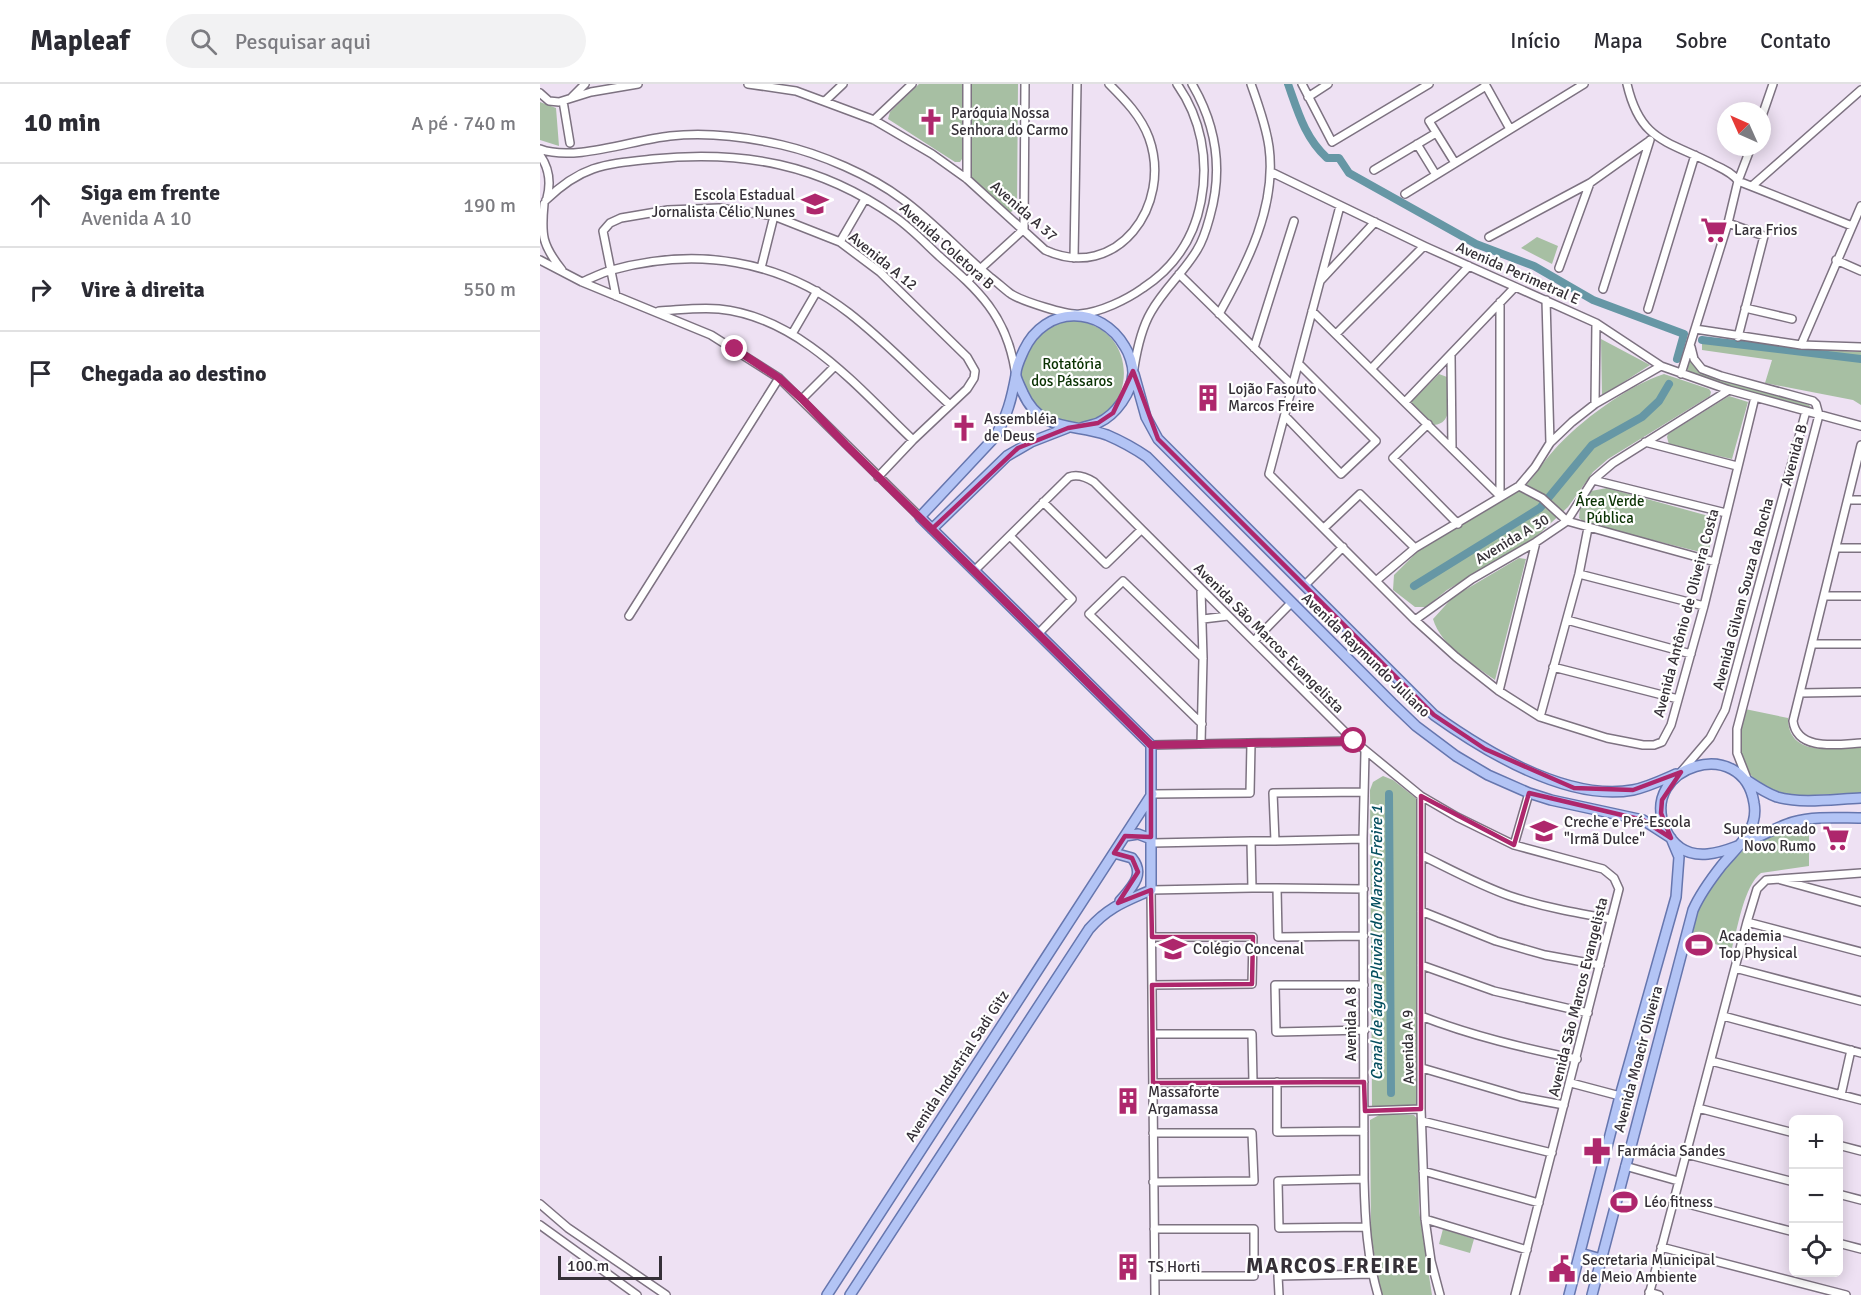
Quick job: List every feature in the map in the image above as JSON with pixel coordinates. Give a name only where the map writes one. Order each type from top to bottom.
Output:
[{"type":"main road","points":[[1078,315],[1102,322],[1116,334],[1126,349],[1133,371],[1124,398],[1113,413],[1098,423],[1081,428],[1056,425],[1035,411],[1027,401],[1016,375],[1028,342],[1038,330],[1059,318],[1078,315]]},
{"type":"main road","name":"Avenida Raymundo Juliano","points":[[1133,371],[1146,417],[1158,440],[1434,715],[1485,749],[1574,788],[1617,792],[1633,790],[1649,786],[1681,772]]},
{"type":"main road","name":"Avenida Coletora B","points":[[920,517],[994,438],[1001,427],[1010,402],[1016,375]]},
{"type":"main road","points":[[932,529],[1007,456],[1031,442],[1068,428]]},
{"type":"main road","name":"Avenida Raymundo Juliano","points":[[1081,428],[1107,435],[1147,457],[1416,726],[1456,756],[1488,775],[1529,793],[1643,820],[1671,838]]},
{"type":"main road","points":[[920,517],[1151,745],[1152,890],[1118,903]]},
{"type":"main road","points":[[1861,798],[1798,800],[1779,797],[1766,793],[1733,770],[1708,763],[1695,765],[1681,772],[1667,787],[1662,800],[1661,813],[1671,838],[1685,850],[1710,855],[1723,853],[1773,829],[1796,821],[1861,818]]},
{"type":"main road","points":[[1741,844],[1755,817],[1754,802],[1748,781]]},
{"type":"main road","name":"Avenida Industrial Sadi Gitz","points":[[827,1295],[1152,794]]},
{"type":"main road","points":[[1125,836],[1138,834],[1151,841]]},
{"type":"main road","name":"Avenida Moacir Oliveira","points":[[1569,1295],[1620,1096],[1676,897],[1679,857],[1671,838]]},
{"type":"main road","name":"Avenida Moacir Oliveira","points":[[1592,1295],[1693,910],[1712,879],[1741,844]]},
{"type":"main road","points":[[850,1295],[1089,929],[1097,919],[1118,903],[1135,883],[1138,872],[1132,858],[1114,853]]},
{"type":"main road","points":[[1580,1253],[1601,1259]]},
{"type":"street","points":[[571,98],[585,84]]},
{"type":"street","points":[[540,93],[549,101],[562,101],[638,84]]},
{"type":"street","name":"Avenida A 37","points":[[748,84],[796,88],[874,120],[932,154],[967,179],[1045,250],[1056,255],[1074,258],[1097,256],[1124,241],[1136,228],[1147,210],[1154,189],[1155,163],[1149,139],[1138,116],[1108,84]]},
{"type":"street","points":[[825,101],[843,84]]},
{"type":"street","points":[[874,120],[912,84]]},
{"type":"street","points":[[967,84],[967,179]]},
{"type":"street","points":[[967,280],[1024,230],[1025,84]]},
{"type":"street","points":[[1074,258],[1077,84]]},
{"type":"street","points":[[1078,315],[1132,296],[1150,283],[1174,260],[1197,222],[1203,191],[1204,155],[1198,125],[1177,84]]},
{"type":"street","points":[[1133,371],[1144,325],[1157,302],[1199,247],[1214,201],[1218,169],[1217,152],[1202,101],[1192,84]]},
{"type":"street","points":[[1219,314],[1257,237],[1271,172],[1269,146],[1251,84]]},
{"type":"street","points":[[1302,84],[1332,142],[1429,84]]},
{"type":"street","points":[[1308,96],[1328,84]]},
{"type":"street","points":[[1405,194],[1584,84]]},
{"type":"street","points":[[1627,84],[1638,115],[1652,138],[1695,155],[1733,175],[1738,181],[1852,225]]},
{"type":"street","points":[[1455,163],[1429,121],[1485,85],[1510,129]]},
{"type":"street","points":[[1767,102],[1773,85]]},
{"type":"street","points":[[1752,186],[1861,90]]},
{"type":"street","points":[[562,101],[570,143]]},
{"type":"street","points":[[1374,170],[1436,133]]},
{"type":"street","name":"Avenida Coletora B","points":[[540,149],[554,153],[589,151],[638,140],[692,135],[783,145],[868,178],[901,198],[1011,294],[1037,305],[1078,315]]},
{"type":"street","points":[[1489,237],[1590,183],[1652,138]]},
{"type":"street","points":[[1603,289],[1652,138]]},
{"type":"street","points":[[1417,144],[1436,175]]},
{"type":"street","points":[[540,155],[548,170],[549,180],[543,205],[542,236],[545,246],[565,274]]},
{"type":"street","name":"Avenida Coletora B","points":[[543,205],[566,182],[592,168],[612,163],[690,155],[745,157],[792,167],[833,182],[896,218],[967,280],[999,319],[1007,336],[1016,375]]},
{"type":"street","points":[[1648,309],[1695,155]]},
{"type":"street","points":[[1681,374],[1728,223],[1738,181],[1748,156]]},
{"type":"street","name":"Avenida Perimetral E","points":[[1271,172],[1424,246],[1596,323],[1660,366],[1729,390],[1819,415]]},
{"type":"street","points":[[1559,268],[1590,183]]},
{"type":"street","points":[[840,243],[865,199]]},
{"type":"street","points":[[1299,364],[1376,441],[1341,474],[1285,416],[1340,206]]},
{"type":"street","points":[[1801,345],[1861,206]]},
{"type":"street","name":"Avenida A 12","points":[[616,296],[603,231],[610,223],[621,218],[685,208],[719,208],[774,216],[840,243],[896,287],[972,365],[975,371],[971,383],[878,477]]},
{"type":"street","points":[[761,268],[774,216]]},
{"type":"street","points":[[1254,348],[1294,221]]},
{"type":"street","points":[[1319,282],[1375,222]]},
{"type":"street","points":[[1728,223],[1764,236],[1738,337]]},
{"type":"street","points":[[1336,334],[1424,246]]},
{"type":"street","points":[[582,282],[612,270],[665,260],[692,259],[740,263],[761,268],[800,282],[850,314],[950,405]]},
{"type":"street","points":[[540,260],[582,282],[691,325],[724,342],[779,378],[920,517]]},
{"type":"street","points":[[1836,260],[1860,268]]},
{"type":"street","points":[[1372,368],[1469,266]]},
{"type":"street","points":[[1179,274],[1292,385]]},
{"type":"street","points":[[1405,402],[1515,287]]},
{"type":"street","points":[[792,334],[817,291]]},
{"type":"street","points":[[1546,300],[1550,443]]},
{"type":"street","points":[[1500,302],[1500,496]]},
{"type":"street","points":[[1745,308],[1792,319]]},
{"type":"street","points":[[654,311],[718,309],[767,321],[792,334],[835,366],[913,440]]},
{"type":"street","points":[[1312,311],[1500,496]]},
{"type":"street","points":[[1595,404],[1596,323]]},
{"type":"street","points":[[1695,329],[1801,345],[1861,347]]},
{"type":"street","points":[[1690,345],[1694,359],[1702,369],[1813,401],[1819,415],[1861,426]]},
{"type":"street","points":[[1451,356],[1452,448]]},
{"type":"street","points":[[802,399],[835,366]]},
{"type":"street","points":[[1377,580],[1415,548],[1519,486],[1535,467],[1550,443],[1572,422],[1595,404],[1660,366]]},
{"type":"street","points":[[629,616],[779,378]]},
{"type":"street","name":"Avenida A 30","points":[[1415,620],[1472,579],[1567,521],[1593,480],[1613,463],[1729,390]]},
{"type":"street","name":"Avenida Antônio de Oliveira Costa","points":[[1285,416],[1269,474],[1415,620],[1456,657],[1499,691],[1540,717],[1607,738],[1654,745],[1662,742],[1668,733],[1678,699],[1704,606],[1755,397]]},
{"type":"street","name":"Avenida Gilvan Souza da Rocha","points":[[1681,772],[1714,732],[1725,710],[1806,411]]},
{"type":"street","name":"Avenida B","points":[[1748,781],[1737,753],[1737,729],[1819,415]]},
{"type":"street","points":[[1428,424],[1393,458],[1458,524]]},
{"type":"street","points":[[1645,442],[1737,466]]},
{"type":"street","points":[[1861,445],[1793,721],[1794,727],[1806,741],[1823,744],[1861,743]]},
{"type":"street","name":"Avenida São Marcos Evangelista","points":[[974,571],[1071,476],[1087,478],[1094,482],[1365,752],[1421,796],[1514,845],[1603,870],[1617,881],[1619,889],[1515,1295]]},
{"type":"street","points":[[1593,480],[1726,513]]},
{"type":"street","points":[[1519,486],[1542,498],[1567,521],[1715,562]]},
{"type":"street","points":[[1324,528],[1360,494],[1415,548]]},
{"type":"street","points":[[1848,500],[1861,500]]},
{"type":"street","points":[[1044,502],[1106,564],[1141,530]]},
{"type":"street","points":[[1540,717],[1579,574],[1588,528]]},
{"type":"street","points":[[1010,536],[1072,599],[1038,634]]},
{"type":"street","points":[[1499,691],[1536,542]]},
{"type":"street","points":[[1305,585],[1343,547]]},
{"type":"street","points":[[1836,548],[1861,548]]},
{"type":"street","points":[[1579,574],[1704,606]]},
{"type":"street","points":[[1202,724],[1089,614],[1122,581],[1203,658]]},
{"type":"street","points":[[1201,589],[1203,619],[1201,744]]},
{"type":"street","points":[[1825,596],[1861,596]]},
{"type":"street","points":[[1254,641],[1291,603]]},
{"type":"street","points":[[1203,619],[1228,616]]},
{"type":"street","points":[[1567,621],[1691,654]]},
{"type":"street","points":[[1813,644],[1861,644]]},
{"type":"street","points":[[1553,667],[1678,699]]},
{"type":"street","points":[[1800,693],[1861,692]]},
{"type":"street","points":[[1151,745],[1354,741]]},
{"type":"street","points":[[1152,794],[1250,793],[1251,744]]},
{"type":"street","name":"Avenida A 8","points":[[1365,752],[1363,839],[1365,1227],[1372,1274],[1378,1295]]},
{"type":"street","points":[[1275,841],[1273,794],[1364,792]]},
{"type":"street","points":[[1514,845],[1529,793]]},
{"type":"street","name":"Avenida A 9","points":[[1421,796],[1423,1171],[1425,1220],[1431,1261],[1440,1295]]},
{"type":"street","points":[[1151,841],[1363,839]]},
{"type":"street","points":[[1251,841],[1252,888]]},
{"type":"street","points":[[1421,855],[1512,896],[1564,910],[1611,919]]},
{"type":"street","points":[[1659,1295],[1649,1294],[1747,922],[1760,885],[1766,880],[1861,873]]},
{"type":"street","points":[[1775,879],[1861,902]]},
{"type":"street","points":[[1277,888],[1278,937],[1364,936]]},
{"type":"street","points":[[1155,1295],[1152,890],[1364,889]]},
{"type":"street","points":[[1421,911],[1496,941],[1545,955],[1600,965]]},
{"type":"street","points":[[1747,922],[1861,952]]},
{"type":"street","points":[[1152,938],[1253,937],[1252,984],[1152,985]]},
{"type":"street","points":[[1421,965],[1494,991],[1588,1013]]},
{"type":"street","points":[[1735,969],[1861,1001]]},
{"type":"street","points":[[1364,985],[1275,985],[1276,1032],[1365,1030]]},
{"type":"street","points":[[1421,1016],[1505,1044],[1577,1059]]},
{"type":"street","points":[[1723,1016],[1861,1053]]},
{"type":"street","points":[[1153,1034],[1252,1034],[1253,1082]]},
{"type":"street","points":[[1841,1095],[1851,1050]]},
{"type":"street","points":[[1711,1061],[1861,1101]]},
{"type":"street","points":[[1422,1068],[1511,1095],[1564,1105]]},
{"type":"street","points":[[1277,1082],[1277,1132],[1364,1131]]},
{"type":"street","points":[[1153,1083],[1364,1082]]},
{"type":"street","points":[[1571,1083],[1620,1096]]},
{"type":"street","points":[[1698,1108],[1789,1132]]},
{"type":"street","points":[[1365,1111],[1421,1109]]},
{"type":"street","points":[[1422,1121],[1552,1153]]},
{"type":"street","points":[[1153,1132],[1252,1133],[1254,1181],[1153,1182]]},
{"type":"street","points":[[1843,1146],[1861,1151]]},
{"type":"street","points":[[1686,1154],[1789,1181]]},
{"type":"street","points":[[1625,1166],[1678,1181]]},
{"type":"street","points":[[1423,1171],[1539,1203]]},
{"type":"street","points":[[1364,1179],[1278,1181],[1279,1228],[1365,1227]]},
{"type":"street","points":[[1843,1195],[1861,1200]]},
{"type":"street","points":[[1673,1200],[1789,1231]]},
{"type":"street","points":[[540,1204],[568,1228],[666,1295]]},
{"type":"street","points":[[1425,1220],[1527,1250]]},
{"type":"street","points":[[540,1225],[637,1295]]},
{"type":"street","points":[[1154,1229],[1254,1229],[1254,1276],[1155,1276]]},
{"type":"street","points":[[1843,1245],[1861,1249]]},
{"type":"street","points":[[1661,1247],[1846,1295]]},
{"type":"street","points":[[622,1284],[631,1271]]},
{"type":"street","points":[[1279,1295],[1278,1276],[1372,1274]]},
{"type":"highlighted area","points":[[1133,371],[1158,439],[1434,715],[1485,749],[1574,788],[1633,790],[1681,772],[1662,800],[1661,813],[1671,838],[1643,820],[1529,793],[1514,845],[1421,796],[1421,1109],[1365,1111],[1364,1082],[1153,1083],[1152,985],[1252,984],[1253,937],[1152,937],[1151,890],[1118,903],[1138,872],[1132,858],[1114,853],[1125,836],[1151,837],[1151,745],[932,529],[1018,448],[1068,428],[1098,423],[1113,413]]},
{"type":"green space","points":[[919,84],[962,84],[962,159],[960,162],[955,162],[888,119],[890,112]]},
{"type":"green space","points":[[971,84],[1018,84],[1017,207],[1011,212],[1006,212],[972,179]]},
{"type":"green space","points":[[540,102],[556,108],[559,146],[540,140]]},
{"type":"green space","points":[[1537,237],[1558,246],[1552,264],[1521,248]]},
{"type":"green space","name":"Rotatória dos Pássaros","points":[[1074,320],[1097,327],[1113,340],[1121,357],[1124,375],[1120,393],[1111,409],[1096,420],[1077,425],[1041,416],[1020,382],[1020,363],[1039,332],[1056,323]]},
{"type":"green space","points":[[1702,337],[1787,348],[1861,352],[1861,405],[1853,400],[1765,383],[1772,360],[1702,350]]},
{"type":"green space","points":[[1601,339],[1650,365],[1602,396]]},
{"type":"green space","points":[[1690,355],[1698,370],[1711,377],[1783,396],[1809,405],[1813,410],[1693,375],[1687,369]]},
{"type":"green space","points":[[1439,374],[1447,377],[1449,407],[1445,420],[1433,425],[1411,402]]},
{"type":"green space","points":[[1664,374],[1709,389],[1710,396],[1608,459],[1593,472],[1568,507],[1536,537],[1447,590],[1426,607],[1415,607],[1393,590],[1394,575],[1418,551],[1522,489],[1554,450],[1590,416],[1635,387]]},
{"type":"green space","points":[[1729,396],[1748,402],[1732,459],[1669,445],[1668,434]]},
{"type":"green space","name":"Área Verde Pública","points":[[1607,488],[1716,518],[1708,554],[1585,523],[1579,518],[1580,507],[1591,491]]},
{"type":"green space","points":[[1519,558],[1526,559],[1495,680],[1450,646],[1437,629],[1433,619],[1453,597]]},
{"type":"green space","points":[[1745,709],[1788,718],[1790,731],[1796,740],[1804,745],[1826,749],[1861,747],[1861,793],[1791,796],[1775,792],[1762,785],[1745,766],[1741,753],[1741,725]]},
{"type":"green space","points":[[1383,776],[1393,780],[1417,799],[1416,1105],[1372,1107],[1370,790],[1373,782]]},
{"type":"green space","points":[[1809,825],[1809,866],[1761,873],[1755,879],[1742,908],[1732,948],[1688,938],[1704,895],[1730,861],[1765,837]]},
{"type":"green space","points":[[1381,1114],[1414,1115],[1418,1120],[1419,1211],[1432,1295],[1382,1295],[1380,1289],[1371,1235],[1370,1120]]},
{"type":"green space","points":[[1443,1229],[1474,1239],[1470,1253],[1439,1244]]},
{"type":"waterway","points":[[1288,84],[1308,133],[1327,158],[1339,158],[1349,173],[1476,244],[1534,266],[1593,300],[1684,334],[1677,359]]},
{"type":"waterway","points":[[1702,340],[1861,359]]},
{"type":"waterway","points":[[1414,586],[1540,508],[1592,445],[1642,417],[1659,401],[1669,384]]},
{"type":"waterway","name":"Canal de água Pluvial do Marcos Freire 1","points":[[1389,794],[1391,1093]]},
{"type":"place","name":"Paróquia Nossa Senhora do Carmo","points":[[931,122]]},
{"type":"place","name":"Escola Estadual Jornalista Célio Nunes","points":[[815,204]]},
{"type":"place","name":"Lara Frios","points":[[1714,230]]},
{"type":"place","name":"Lojão Fasouto Marcos Freire","points":[[1208,398]]},
{"type":"place","name":"Assembléia de Deus","points":[[964,428]]},
{"type":"place","name":"Creche e Pré-Escola \"Irmã Dulce\"","points":[[1544,831]]},
{"type":"place","name":"Supermercado Novo Rumo","points":[[1836,838]]},
{"type":"place","name":"Academia Top Physical","points":[[1699,945]]},
{"type":"place","name":"Colégio Concenal","points":[[1173,949]]},
{"type":"place","name":"Massaforte Argamassa","points":[[1128,1101]]},
{"type":"place","name":"Farmácia Sandes","points":[[1597,1151]]},
{"type":"place","name":"Léo fitness","points":[[1624,1202]]},
{"type":"place","name":"TS Horti","points":[[1128,1267]]},
{"type":"place","name":"Secretaria Municipal de Meio Ambiente","points":[[1562,1269]]},
{"type":"district","name":"MARCOS FREIRE I","points":[[1340,1266]]},
{"type":"route","points":[[735,349],[779,378],[802,399],[1151,745],[1354,741]]}]
